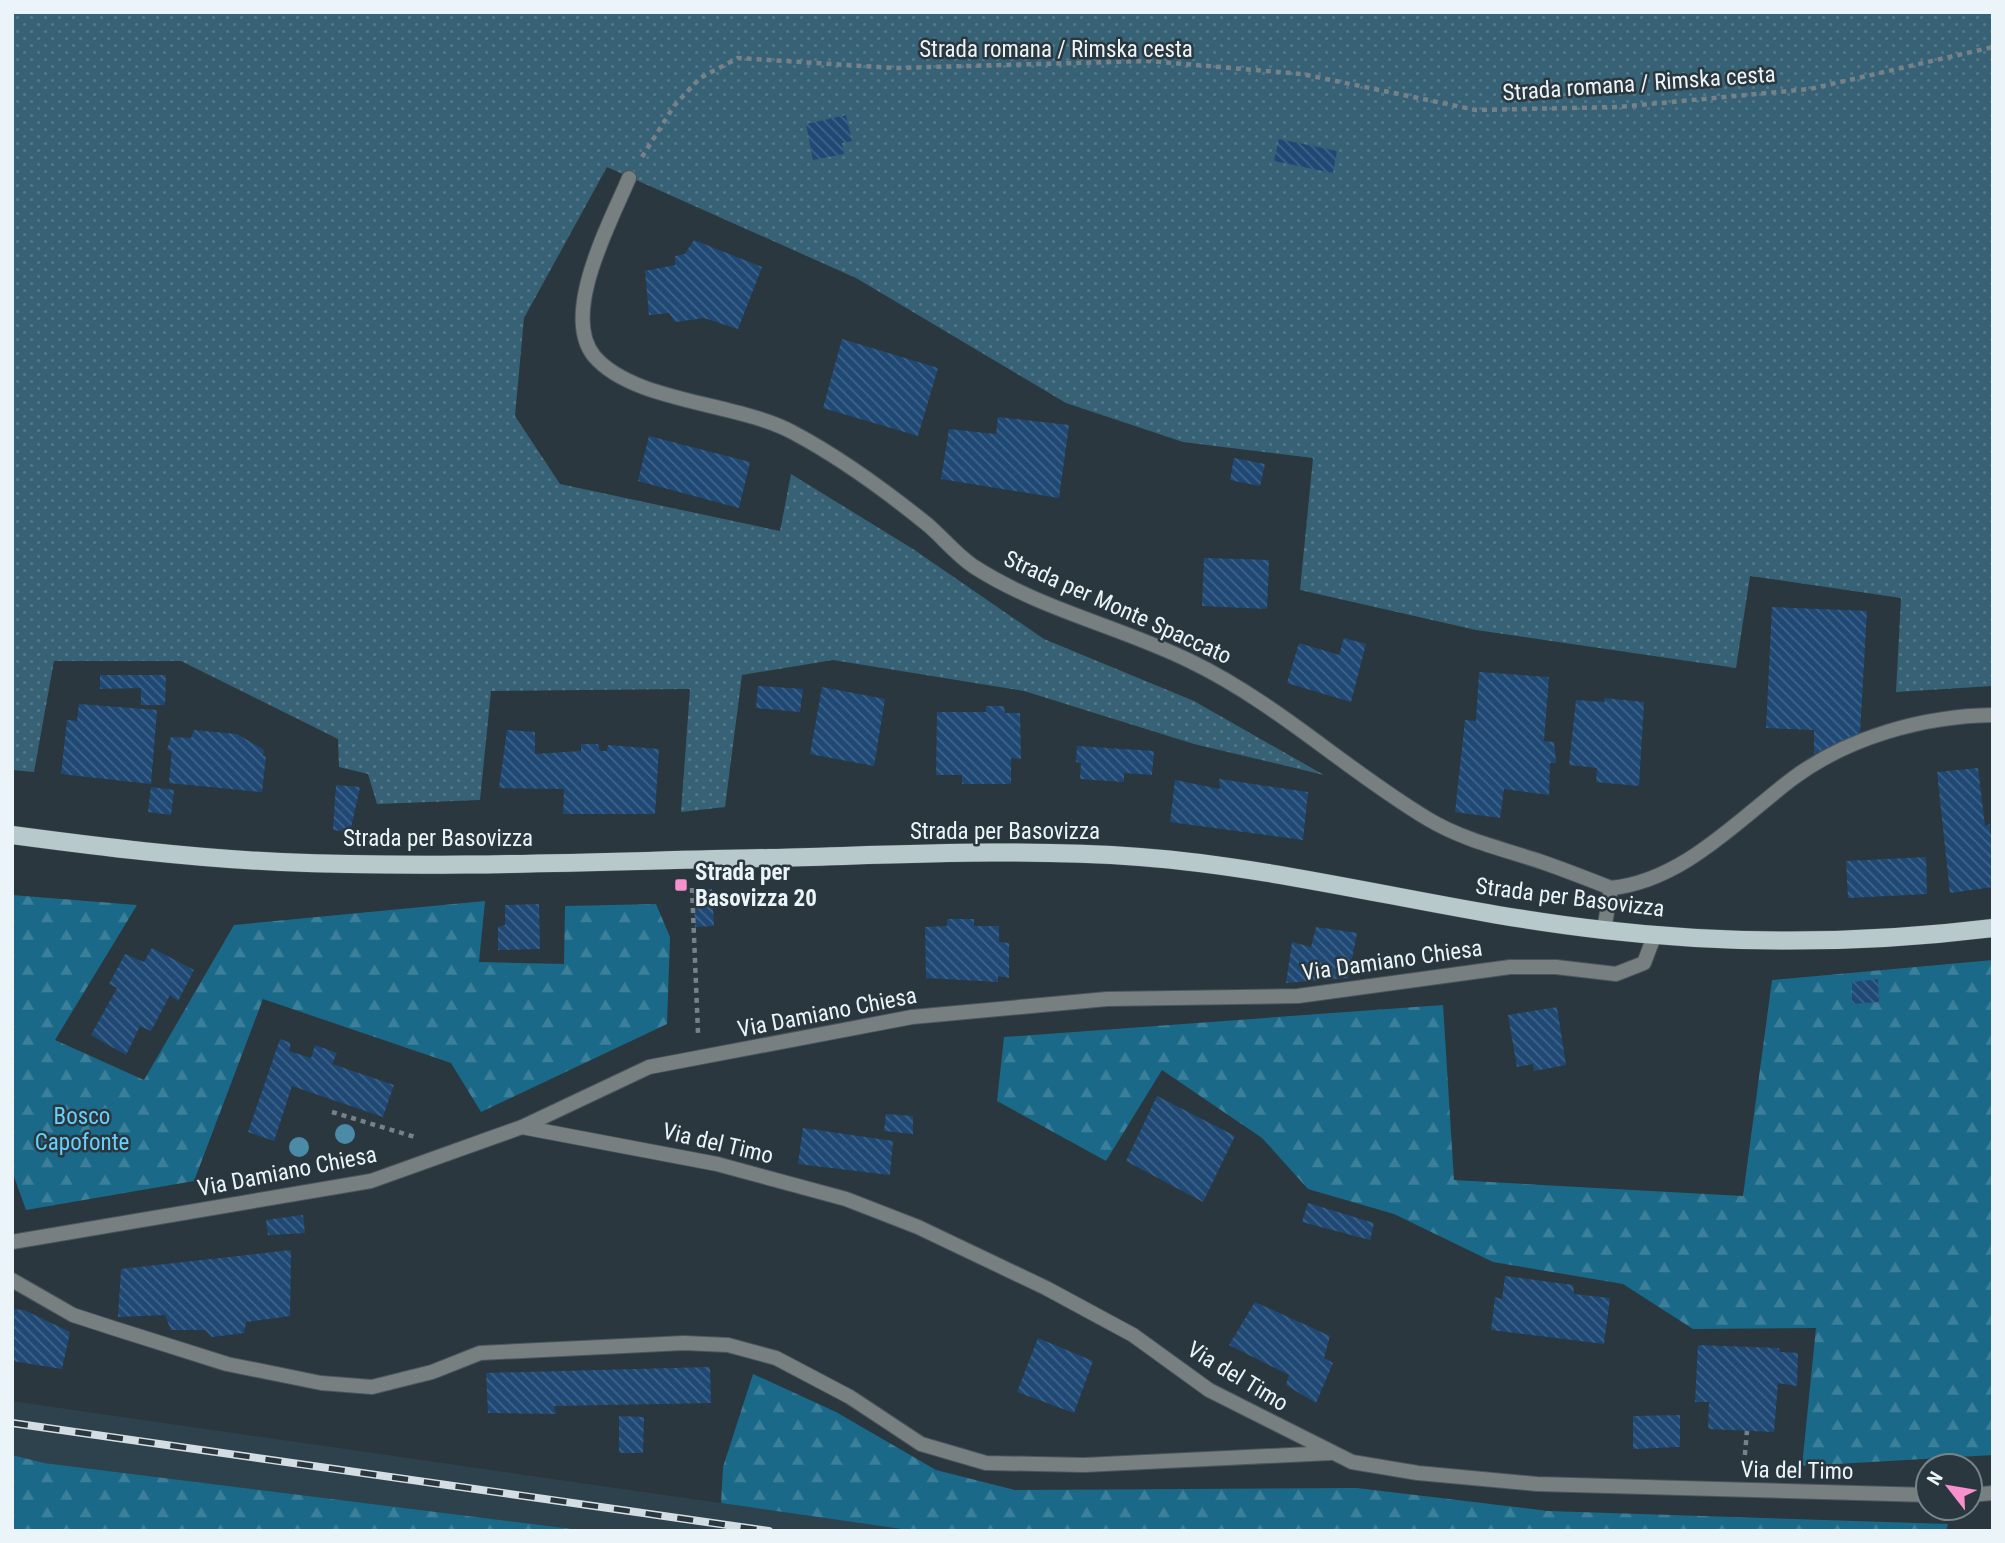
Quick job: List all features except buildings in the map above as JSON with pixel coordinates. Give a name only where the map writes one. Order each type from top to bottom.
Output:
[{"type":"main road","name":"Strada per Basovizza","points":[[12,835],[143,852],[281,862],[423,864],[1007,853],[1140,857],[1253,870],[1604,930],[1750,941],[1817,941],[1922,937],[1993,928]]},
{"type":"street","name":"Strada per Monte Spaccato","points":[[629,178],[598,250],[580,327],[592,354],[617,378],[781,426],[820,447],[885,492],[931,528],[970,564],[1058,610],[1189,660],[1293,721],[1429,820],[1474,841],[1611,888],[1640,885],[1690,858],[1794,777],[1839,753],[1897,728],[1956,716],[1993,715]]},
{"type":"street","points":[[1604,930],[1611,888]]},
{"type":"street","name":"Via Damiano Chiesa","points":[[12,1242],[372,1181],[522,1127],[649,1067],[912,1017],[1107,999],[1298,996],[1510,967],[1556,967],[1616,974],[1644,963],[1656,934]]},
{"type":"street","name":"Via del Timo","points":[[522,1127],[717,1164],[846,1199],[918,1227],[1046,1288],[1133,1335],[1209,1390],[1352,1462],[1405,1471],[1537,1484],[1914,1495]]},
{"type":"street","points":[[12,1280],[73,1315],[227,1364],[321,1384],[372,1387],[432,1372],[480,1353],[684,1343],[727,1345],[776,1358],[850,1397],[921,1444],[986,1463],[1084,1465],[1331,1453]]},
{"type":"path","name":"Strada romana / Rimska cesta","points":[[629,178],[674,106],[700,78],[738,58],[894,68],[1149,61],[1302,74],[1476,110],[1618,107],[1810,89],[1993,47]]},
{"type":"path","points":[[690,859],[699,1059]]},
{"type":"path","points":[[332,1112],[426,1140]]},
{"type":"shaded area","points":[[12,12],[1993,12],[1993,686],[1896,692],[1901,598],[1750,576],[1736,668],[1476,630],[1300,590],[1313,458],[1183,442],[1066,403],[856,278],[607,167],[524,318],[515,416],[560,484],[780,531],[791,474],[913,549],[1044,639],[1194,701],[1324,775],[1194,744],[1024,691],[833,660],[742,675],[725,807],[681,812],[690,689],[491,691],[480,800],[377,804],[368,774],[339,767],[338,739],[181,661],[54,661],[34,772],[12,770]]},
{"type":"shaded area","points":[[12,1401],[915,1531],[588,1531],[44,1463],[12,1455]]},
{"type":"green space","name":"Bosco Capofonte","points":[[12,895],[137,905],[55,1040],[144,1080],[234,925],[485,901],[479,962],[564,964],[565,906],[656,904],[670,937],[667,1024],[481,1112],[451,1063],[263,999],[194,1181],[26,1210],[12,1171]]},
{"type":"green space","points":[[1993,960],[1993,1455],[1984,1456],[1984,1452],[1914,1452],[1914,1460],[1802,1466],[1816,1328],[1693,1329],[1623,1284],[1493,1262],[1394,1214],[1308,1189],[1262,1138],[1162,1070],[1106,1161],[997,1101],[1004,1037],[1443,1005],[1454,1180],[1743,1196],[1772,980]]},
{"type":"green space","points":[[753,1374],[836,1412],[936,1470],[1015,1490],[1357,1488],[1548,1511],[1948,1524],[1946,1531],[915,1531],[721,1503],[723,1467]]},
{"type":"green space","points":[[12,1455],[44,1463],[588,1531],[12,1531]]},
{"type":"railway","points":[[12,1423],[769,1531]]},
{"type":"place","name":"Strada per Basovizza 20","points":[[681,885]]}]
